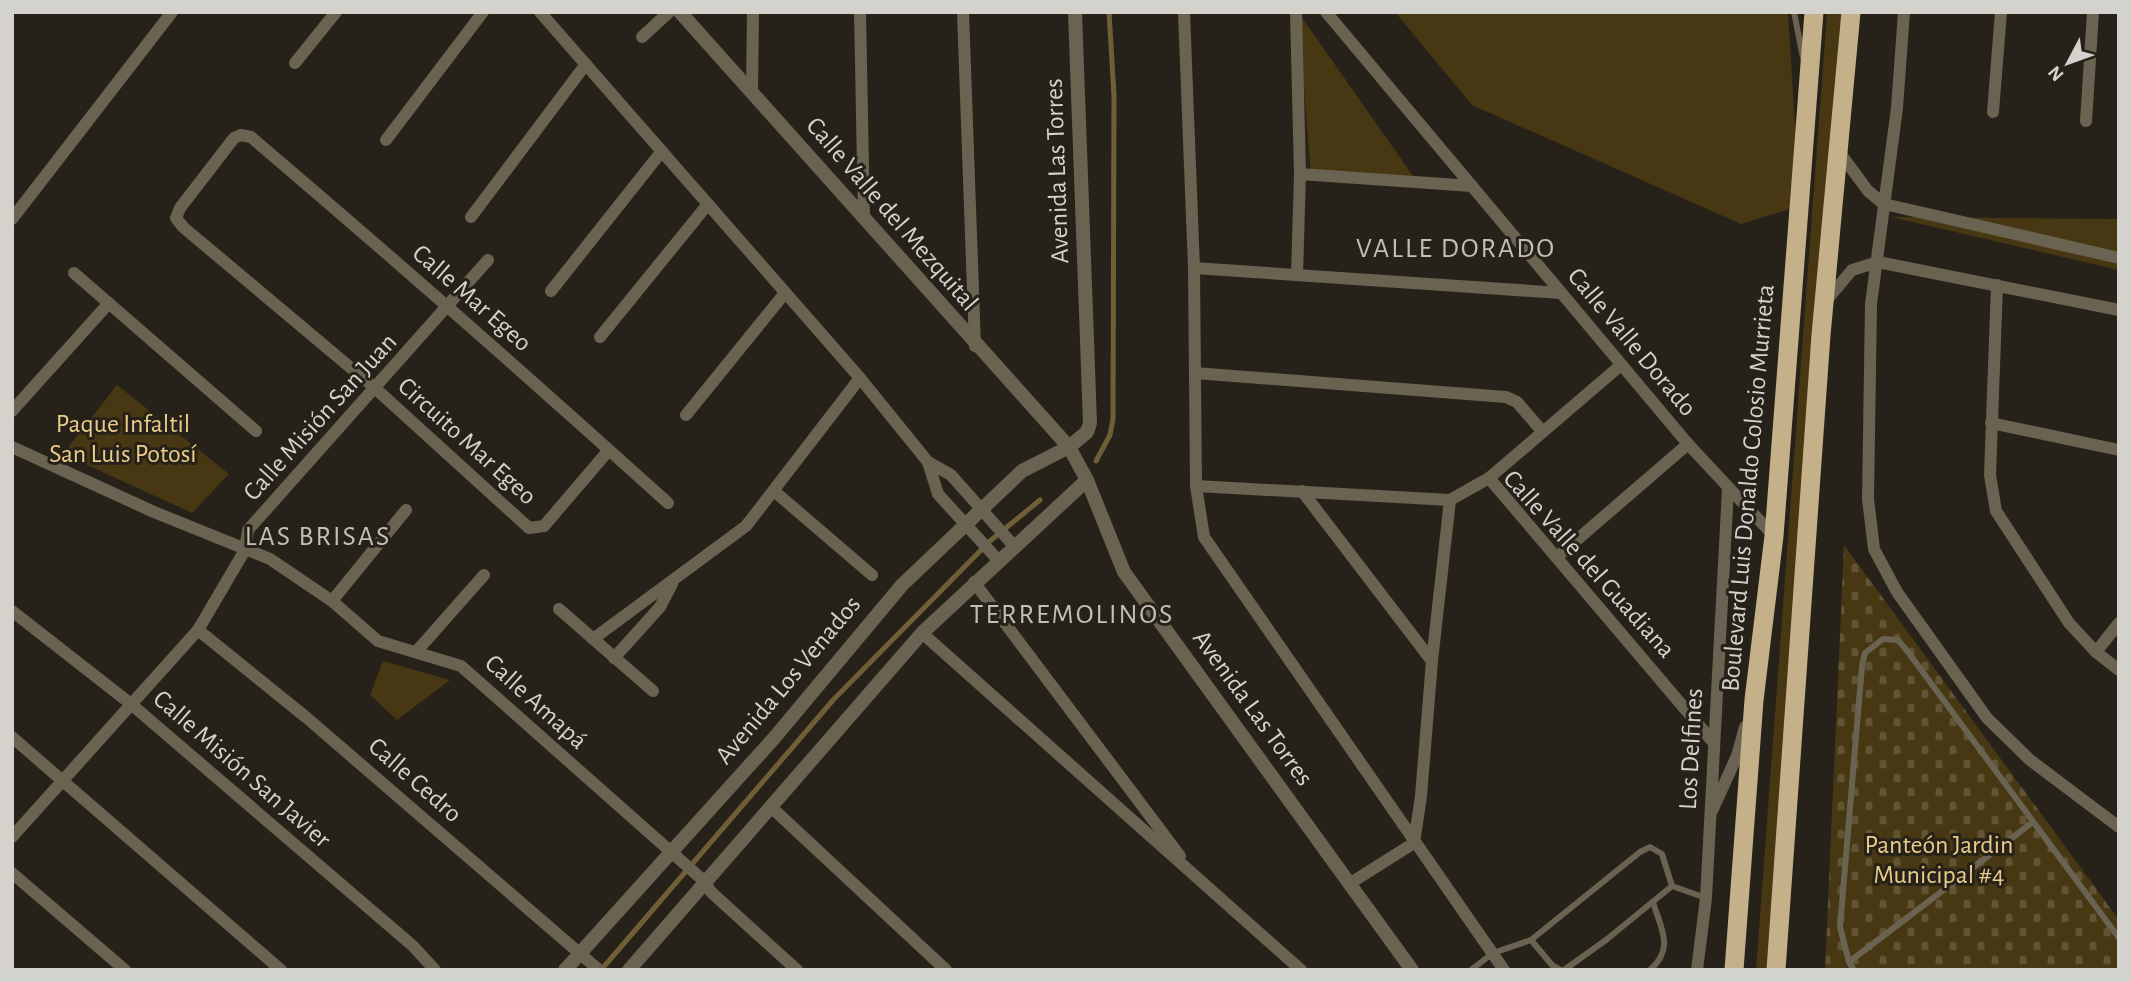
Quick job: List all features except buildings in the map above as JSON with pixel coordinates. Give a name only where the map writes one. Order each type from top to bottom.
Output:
[{"type":"highway","name":"Boulevard Luis Donaldo Colosio Murrieta","points":[[1734,970],[1754,700],[1774,536],[1814,12]]},
{"type":"highway","points":[[1776,970],[1824,304],[1852,12]]},
{"type":"street","points":[[12,219],[173,12]]},
{"type":"street","points":[[295,63],[336,12]]},
{"type":"street","points":[[386,140],[483,12]]},
{"type":"street","points":[[540,12],[860,378],[928,462],[939,494],[993,555]]},
{"type":"street","points":[[642,37],[669,12]]},
{"type":"street","name":"Calle Valle del Mezquital","points":[[680,12],[975,346],[1069,447]]},
{"type":"street","points":[[752,91],[753,12]]},
{"type":"street","points":[[860,12],[864,218]]},
{"type":"street","points":[[963,12],[975,346]]},
{"type":"street","name":"Avenida Las Torres","points":[[1075,12],[1090,423],[1087,432],[1069,447],[1087,480],[1124,572],[1412,970]]},
{"type":"street","name":"Avenida Las Torres","points":[[1184,12],[1194,268],[1196,486],[1199,521],[1213,554],[1504,970]]},
{"type":"street","points":[[1296,12],[1300,174],[1297,275]]},
{"type":"street","name":"Calle Valle Dorado","points":[[1326,12],[1688,444],[1774,536]]},
{"type":"street","points":[[1904,12],[1897,108],[1871,304],[1868,499],[1874,549],[1896,592],[1987,718],[2031,760],[2119,827]]},
{"type":"street","points":[[1993,112],[2001,12]]},
{"type":"street","points":[[2086,121],[2093,12]]},
{"type":"street","points":[[471,217],[586,64]]},
{"type":"street","name":"Calle Mar Egeo","points":[[241,135],[251,137],[450,307],[668,503]]},
{"type":"street","name":"Circuito Mar Egeo","points":[[241,135],[234,138],[180,208],[176,218],[376,389],[529,528],[544,526],[609,450]]},
{"type":"street","points":[[551,291],[662,151]]},
{"type":"street","points":[[1840,153],[1868,191],[1884,204],[2119,258]]},
{"type":"street","points":[[1300,174],[1472,186]]},
{"type":"street","points":[[600,337],[708,204]]},
{"type":"street","name":"Calle Misión San Juan","points":[[12,837],[198,630],[245,550],[248,530],[450,307],[488,260]]},
{"type":"street","points":[[1824,304],[1852,270],[1878,262],[2119,310]]},
{"type":"street","points":[[1194,268],[1561,293]]},
{"type":"street","points":[[74,273],[256,431]]},
{"type":"street","points":[[1997,285],[1990,475],[1996,511],[2069,623],[2096,652],[2119,670]]},
{"type":"street","points":[[686,415],[785,293]]},
{"type":"street","points":[[12,411],[109,303]]},
{"type":"street","points":[[1489,478],[1621,365]]},
{"type":"street","points":[[1195,373],[1506,397],[1517,402],[1542,431]]},
{"type":"street","points":[[593,639],[742,531],[860,378]]},
{"type":"street","points":[[1991,423],[2119,450]]},
{"type":"street","points":[[1557,556],[1688,444]]},
{"type":"street","name":"Calle Amapá","points":[[12,447],[270,559],[332,601],[373,638],[461,666],[699,877],[711,892],[797,970]]},
{"type":"street","name":"Avenida Los Venados","points":[[565,970],[674,856],[895,592],[1022,471],[1069,447]]},
{"type":"street","points":[[928,462],[951,475],[1010,541]]},
{"type":"street","name":"Calle Valle del Guadiana","points":[[1450,500],[1489,478],[1714,743]]},
{"type":"street","points":[[629,970],[699,877],[770,806],[922,633],[974,582],[993,555],[1087,480]]},
{"type":"street","points":[[1196,486],[1450,500],[1432,661],[1422,796],[1414,843],[1349,884]]},
{"type":"street","name":"Los Delfines","points":[[1697,970],[1706,898],[1728,489]]},
{"type":"street","points":[[774,491],[872,575]]},
{"type":"street","points":[[1302,491],[1432,661]]},
{"type":"street","points":[[332,601],[407,510]]},
{"type":"street","points":[[416,652],[484,575]]},
{"type":"street","points":[[614,658],[660,607],[674,580]]},
{"type":"street","points":[[974,582],[1197,878]]},
{"type":"street","points":[[559,609],[653,691]]},
{"type":"street","name":"Calle Misión San Javier","points":[[12,611],[131,704],[413,946],[435,970]]},
{"type":"street","points":[[2096,652],[2119,623]]},
{"type":"street","name":"Calle Cedro","points":[[198,630],[307,718],[596,967]]},
{"type":"street","points":[[922,633],[1301,970]]},
{"type":"street","points":[[1710,815],[1737,756],[1754,700]]},
{"type":"street","points":[[12,737],[281,970]]},
{"type":"street","points":[[770,806],[946,970]]},
{"type":"street","points":[[12,873],[124,970]]},
{"type":"lane","points":[[1794,12],[1808,85]]},
{"type":"lane","points":[[1854,970],[1849,962],[1840,928],[1862,666],[1865,653],[1883,639],[1898,640],[2119,938]]},
{"type":"lane","points":[[1849,962],[2033,822]]},
{"type":"lane","points":[[1471,970],[1493,953],[1531,940],[1640,852],[1650,847],[1662,854],[1672,886]]},
{"type":"lane","points":[[1672,886],[1706,898]]},
{"type":"lane","points":[[1531,940],[1552,965],[1563,970],[1672,886]]},
{"type":"lane","points":[[1650,970],[1665,953],[1665,941],[1653,902]]},
{"type":"green space","points":[[1298,12],[1413,176],[1311,177]]},
{"type":"green space","points":[[1395,12],[1788,12],[1800,206],[1741,224],[1472,105]]},
{"type":"green space","points":[[1827,12],[1845,12],[1772,970],[1756,970]]},
{"type":"green space","points":[[1891,217],[2119,219],[2119,270]]},
{"type":"green space","name":"Paque Infaltil San Luis Potosí","points":[[117,385],[229,474],[192,513],[63,454]]},
{"type":"green space","name":"Panteón Jardin Municipal #4","points":[[1844,545],[2119,920],[2119,970],[1825,970]]},
{"type":"green space","points":[[383,661],[450,680],[397,720],[370,695]]},
{"type":"waterway","points":[[1096,461],[1110,435],[1113,419],[1114,96],[1109,12]]},
{"type":"waterway","points":[[601,970],[834,699],[990,541],[1040,500]]},
{"type":"district","name":"VALLE DORADO","points":[[1456,249]]},
{"type":"district","name":"LAS BRISAS","points":[[318,537]]},
{"type":"district","name":"TERREMOLINOS","points":[[1072,615]]}]
